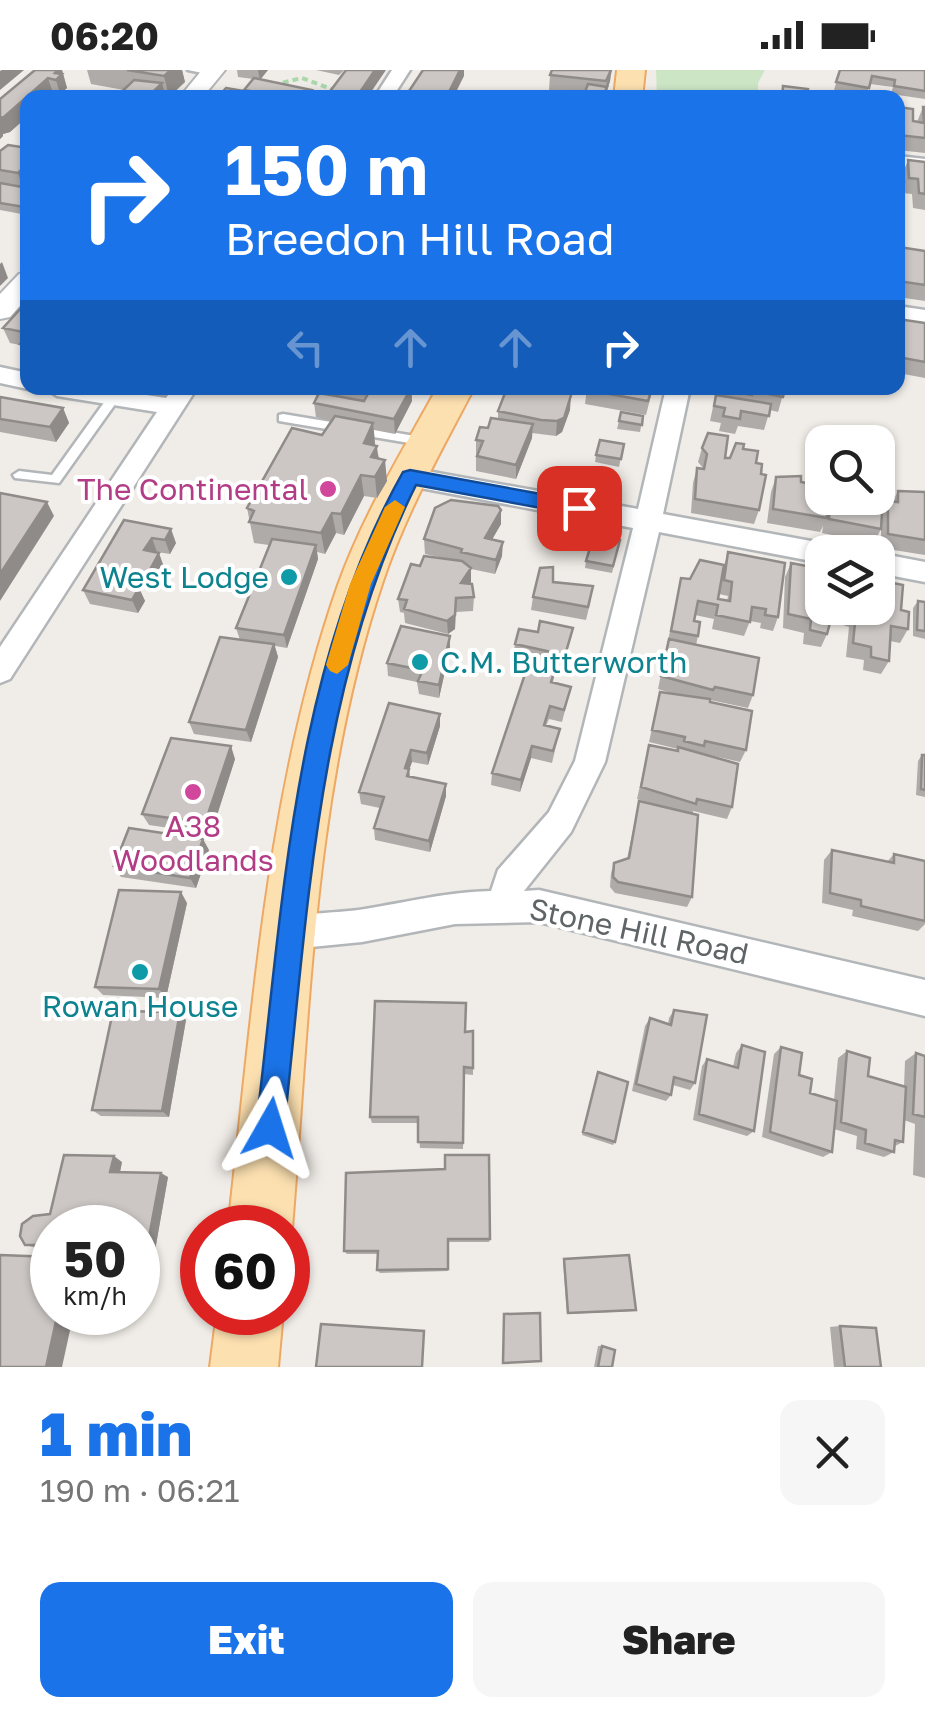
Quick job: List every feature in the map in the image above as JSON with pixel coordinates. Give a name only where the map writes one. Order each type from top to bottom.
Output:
[{"type":"main road","points":[[262,1205],[307,806],[341,650],[366,568],[452,395]]},
{"type":"main road","points":[[244,1367],[247,1335]]},
{"type":"street","points":[[0,311],[20,289]]},
{"type":"street","points":[[89,395],[112,400],[178,397]]},
{"type":"street","points":[[504,905],[510,880],[560,822],[590,762],[607,704],[676,395]]},
{"type":"street","points":[[0,671],[178,397]]},
{"type":"street","points":[[419,460],[647,520],[805,550]]},
{"type":"street","points":[[895,566],[925,572]]},
{"type":"street","name":"Stone Hill Road","points":[[291,933],[362,926],[455,908],[504,905],[556,909],[925,998]]},
{"type":"lane","points":[[20,475],[55,480],[112,400]]},
{"type":"lane","points":[[284,418],[419,460]]},
{"type":"path","points":[[206,72],[262,86],[302,78],[336,90]]},
{"type":"green space","points":[[656,70],[765,70],[758,90],[657,90]]},
{"type":"building","points":[[35,70],[58,70],[55,73],[62,74],[56,80],[48,78],[34,90],[20,90],[20,103],[0,118],[0,99]]},
{"type":"building","points":[[127,70],[171,70],[164,76]]},
{"type":"building","points":[[346,70],[375,70],[361,90],[331,90]]},
{"type":"building","points":[[423,70],[460,70],[450,90],[410,90]]},
{"type":"building","points":[[552,70],[611,70],[606,81],[550,75]]},
{"type":"building","points":[[840,70],[925,70],[925,91],[894,86],[895,80],[872,76],[869,88],[836,82]]},
{"type":"building","points":[[254,78],[312,90],[244,90]]},
{"type":"building","points":[[134,80],[162,83],[155,90],[123,90]]},
{"type":"building","points":[[588,84],[607,87],[606,90],[586,90]]},
{"type":"building","points":[[783,86],[808,89],[808,90],[783,90]]},
{"type":"building","points":[[925,107],[925,138],[905,136],[905,108],[913,109],[913,121],[924,123]]},
{"type":"building","points":[[8,145],[20,147],[18,173],[0,170],[0,151]]},
{"type":"building","points":[[908,160],[925,162],[925,194],[919,193],[918,179],[909,178]]},
{"type":"building","points":[[0,183],[20,187],[20,206],[0,203]]},
{"type":"building","points":[[905,248],[925,251],[925,285],[905,282]]},
{"type":"building","points":[[20,309],[20,331],[3,328]]},
{"type":"building","points":[[905,320],[925,323],[925,362],[905,358]]},
{"type":"building","points":[[318,395],[364,401],[367,395],[407,395],[394,419],[314,403]]},
{"type":"building","points":[[504,395],[571,395],[564,418],[557,421],[498,411]]},
{"type":"building","points":[[615,395],[650,395],[648,401]]},
{"type":"building","points":[[716,395],[771,404],[769,416],[741,411],[740,419],[723,416],[725,408],[714,406]]},
{"type":"building","points":[[0,397],[63,408],[50,427],[0,419]]},
{"type":"building","points":[[621,412],[643,416],[642,425],[619,421]]},
{"type":"building","name":"The Continental","points":[[335,416],[373,423],[364,443],[377,446],[371,457],[385,460],[375,477],[361,475],[341,514],[332,513],[321,533],[249,522],[254,511],[247,508],[292,428],[322,435]]},
{"type":"building","points":[[491,418],[533,424],[516,465],[477,456],[483,441],[476,440],[480,427],[488,428]]},
{"type":"building","points":[[708,433],[728,436],[725,458],[730,458],[736,443],[744,444],[743,449],[758,451],[756,463],[762,464],[761,474],[766,475],[759,510],[695,499],[697,468],[704,469],[707,454],[702,448]]},
{"type":"building","points":[[600,440],[624,444],[621,459],[596,455]]},
{"type":"building","points":[[801,476],[801,482],[805,483],[805,514],[773,509],[776,477]]},
{"type":"building","points":[[898,491],[925,492],[925,540],[888,534],[888,515],[895,515]]},
{"type":"building","points":[[0,493],[47,502],[0,574]]},
{"type":"building","points":[[451,500],[498,506],[501,510],[485,538],[503,542],[496,560],[424,539],[435,508]]},
{"type":"building","points":[[829,515],[882,515],[881,529],[829,519]]},
{"type":"building","points":[[124,520],[171,529],[165,540],[152,538],[144,550],[159,553],[147,575],[132,572],[124,585],[139,588],[132,600],[83,590]]},
{"type":"building","points":[[594,535],[620,540],[613,566],[586,561]]},
{"type":"building","points":[[272,539],[316,545],[284,635],[236,628]]},
{"type":"building","points":[[728,552],[785,563],[778,617],[765,615],[766,609],[752,607],[750,622],[716,615],[718,605],[698,601],[694,621],[700,622],[698,636],[671,631],[681,578],[690,579],[700,560],[724,565],[718,599],[730,601],[732,582],[724,580]]},
{"type":"building","points":[[424,556],[462,561],[471,568],[461,583],[472,584],[474,597],[456,598],[455,615],[447,621],[404,609],[407,600],[398,599],[411,564],[420,566]]},
{"type":"building","points":[[791,563],[805,566],[805,618],[788,614]]},
{"type":"building","points":[[553,567],[553,582],[593,586],[588,607],[533,597],[540,568]]},
{"type":"building","points":[[895,583],[903,585],[901,610],[909,612],[908,629],[891,626],[889,661],[871,657],[871,647],[853,643],[855,625],[895,625]]},
{"type":"building","points":[[918,601],[925,602],[925,631],[917,630]]},
{"type":"building","points":[[540,621],[573,628],[565,655],[515,644],[519,629],[538,632]]},
{"type":"building","points":[[810,625],[829,625],[827,634],[810,630]]},
{"type":"building","name":"C.M. Butterworth","points":[[401,626],[450,636],[439,685],[418,681],[421,674],[416,669],[387,663]]},
{"type":"building","points":[[220,637],[274,644],[246,730],[189,722]]},
{"type":"building","points":[[669,639],[759,658],[753,695],[715,687],[713,690],[661,676]]},
{"type":"building","points":[[531,656],[557,662],[551,682],[571,687],[564,710],[550,706],[544,725],[560,729],[553,751],[532,746],[521,780],[492,773]]},
{"type":"building","points":[[660,692],[710,699],[752,711],[746,750],[705,741],[704,746],[684,741],[685,737],[652,730]]},
{"type":"building","points":[[389,703],[440,714],[427,753],[411,750],[405,768],[409,769],[407,776],[446,784],[429,841],[374,828],[384,797],[359,792]]},
{"type":"building","name":"A38 Woodlands","points":[[171,738],[231,746],[205,823],[142,814]]},
{"type":"building","points":[[649,745],[678,751],[678,747],[738,764],[732,807],[697,799],[696,804],[641,787]]},
{"type":"building","points":[[925,755],[925,790],[921,789]]},
{"type":"building","points":[[639,801],[698,815],[692,897],[618,882],[613,877],[614,863],[629,858]]},
{"type":"building","points":[[129,828],[203,839],[190,878],[114,866]]},
{"type":"building","points":[[832,850],[894,863],[894,854],[925,861],[925,921],[861,906],[861,900],[830,893]]},
{"type":"building","points":[[119,890],[181,892],[159,989],[95,987]]},
{"type":"building","points":[[375,1001],[466,1003],[465,1032],[473,1031],[473,1068],[464,1067],[463,1143],[418,1142],[418,1117],[370,1117]]},
{"type":"building","points":[[674,1010],[707,1015],[695,1083],[674,1077],[671,1095],[636,1084],[650,1018],[671,1025]]},
{"type":"building","points":[[113,1011],[180,1012],[162,1111],[92,1110]]},
{"type":"building","points":[[742,1045],[765,1052],[754,1131],[699,1114],[707,1059],[738,1068]]},
{"type":"building","points":[[781,1047],[802,1053],[799,1075],[812,1079],[810,1093],[837,1101],[832,1152],[770,1132]]},
{"type":"building","points":[[847,1051],[870,1058],[868,1076],[906,1087],[903,1142],[895,1140],[894,1152],[865,1143],[866,1130],[841,1122]]},
{"type":"building","points":[[916,1053],[925,1056],[925,1117],[913,1114]]},
{"type":"building","points":[[598,1072],[628,1082],[615,1142],[583,1132]]},
{"type":"building","points":[[64,1155],[114,1156],[110,1172],[161,1173],[155,1205],[52,1205]]},
{"type":"building","points":[[445,1155],[489,1155],[490,1239],[448,1239],[448,1269],[377,1270],[378,1251],[344,1251],[346,1173],[445,1169]]},
{"type":"building","points":[[30,1218],[30,1245],[25,1245],[20,1236],[22,1224]]},
{"type":"building","points":[[0,1255],[30,1256],[30,1335],[53,1335],[46,1367],[0,1367]]},
{"type":"building","points":[[629,1255],[636,1310],[568,1313],[564,1259]]},
{"type":"building","points":[[540,1313],[541,1361],[503,1363],[504,1314]]},
{"type":"building","points":[[321,1324],[424,1331],[422,1367],[316,1367]]},
{"type":"building","points":[[840,1326],[876,1328],[881,1367],[845,1367]]},
{"type":"building","points":[[602,1346],[615,1350],[612,1367],[598,1367]]},
{"type":"slow traffic","points":[[337,665],[360,584],[395,507]]},
{"type":"place","name":"The Continental","points":[[328,489]]},
{"type":"place","name":"West Lodge","points":[[289,577]]},
{"type":"place","name":"C.M. Butterworth","points":[[420,662]]},
{"type":"place","name":"A38 Woodlands","points":[[193,792]]},
{"type":"place","name":"Rowan House","points":[[140,972]]},
{"type":"route","points":[[270,1128],[307,806],[341,650],[360,584],[378,540],[410,477],[579,508]]}]
